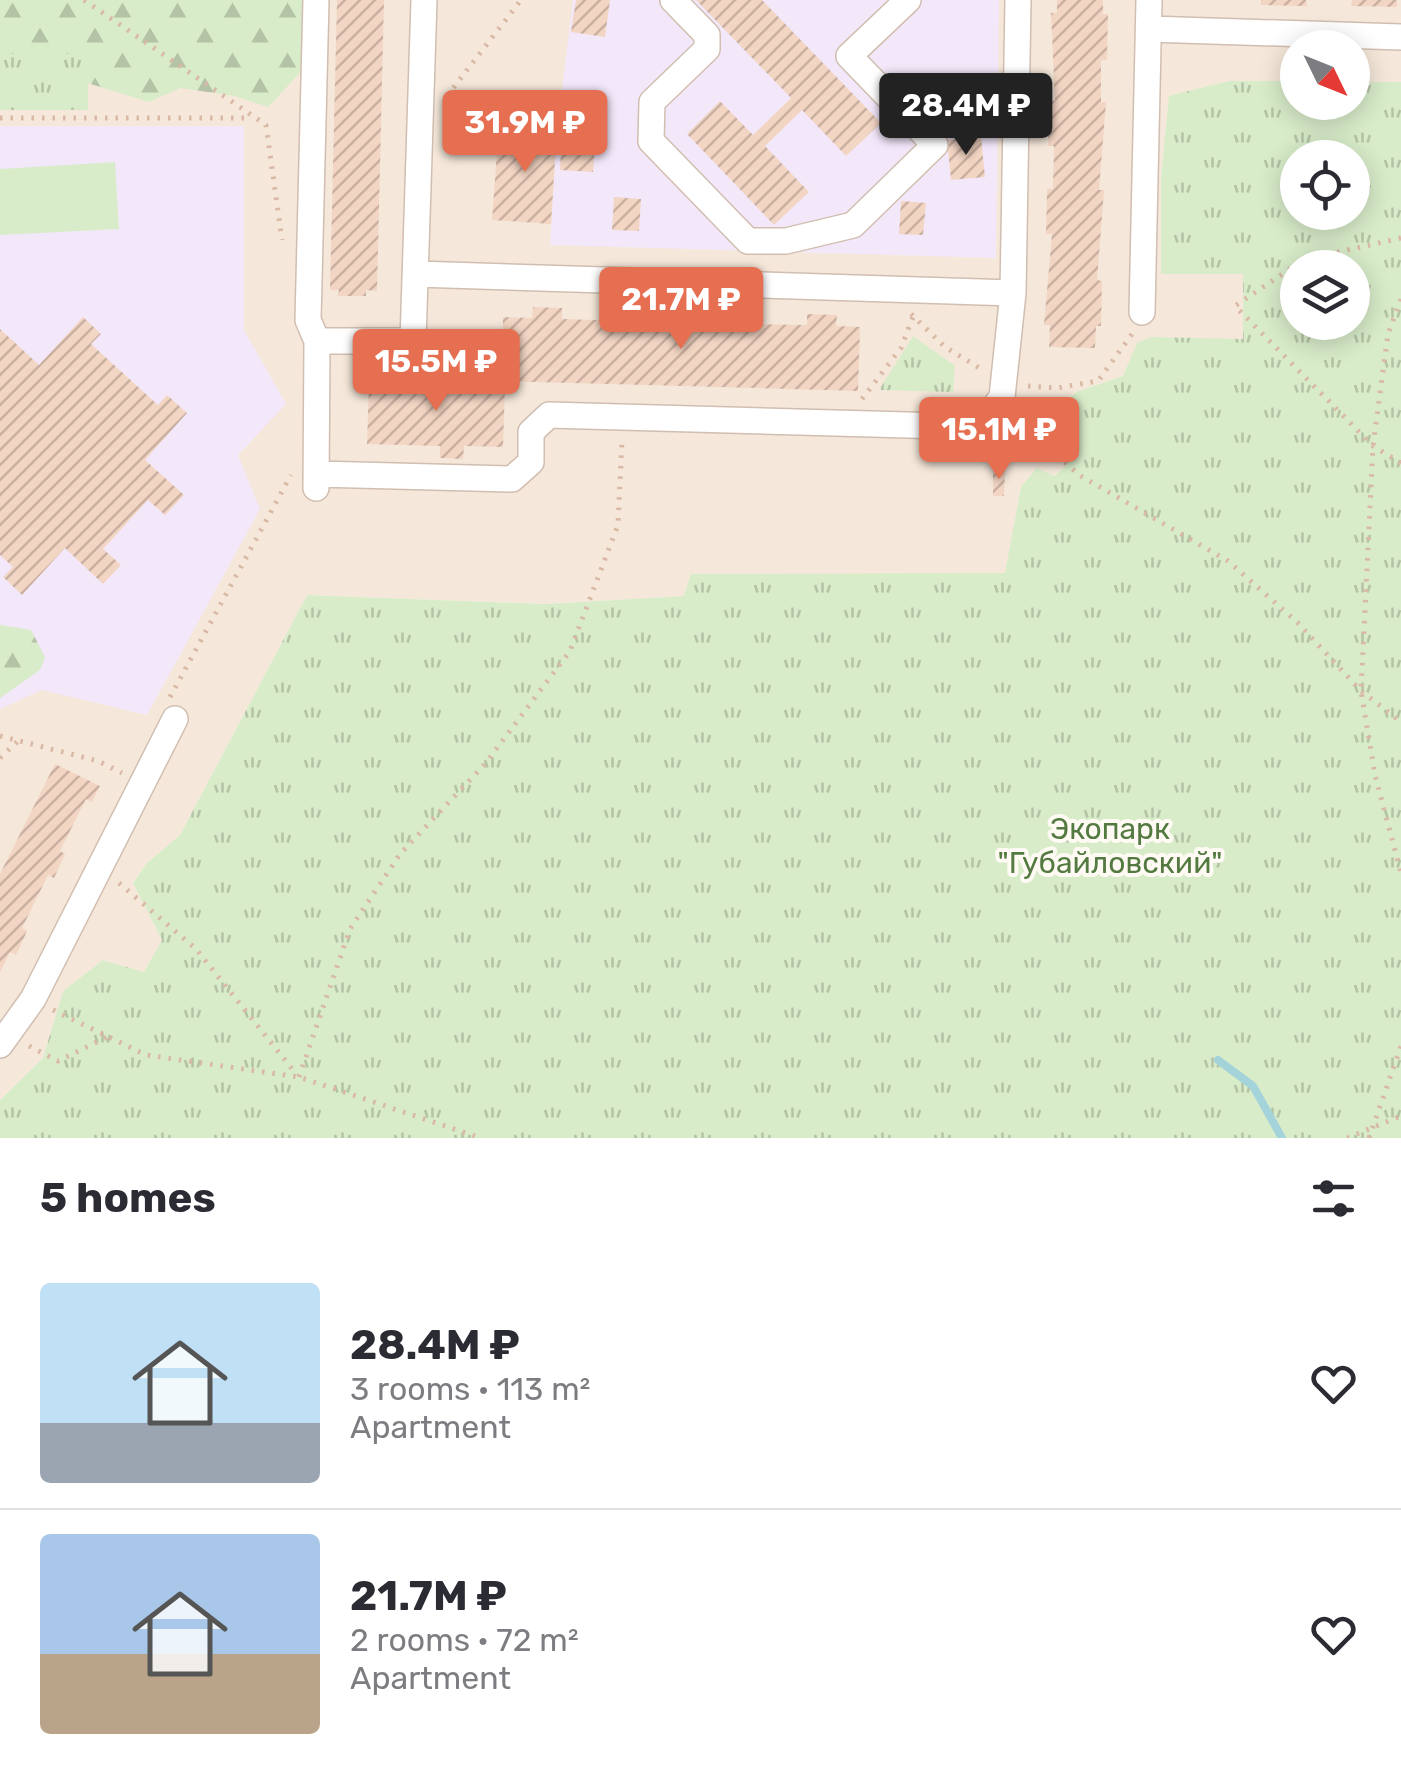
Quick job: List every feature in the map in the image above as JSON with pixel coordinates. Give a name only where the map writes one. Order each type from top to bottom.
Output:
[{"type":"lane","points":[[316,0],[308,320],[317,341],[316,482],[512,480],[530,462],[532,432],[549,415],[980,426],[1002,397],[1013,294],[1018,0]]},
{"type":"lane","points":[[317,341],[414,342],[424,0]]},
{"type":"lane","points":[[673,0],[707,35],[706,49],[652,102],[652,141],[748,241],[786,242],[853,224],[936,145],[849,56],[908,0]]},
{"type":"lane","points":[[1142,312],[1150,0]]},
{"type":"lane","points":[[1149,29],[1401,37]]},
{"type":"lane","points":[[416,274],[1013,294]]},
{"type":"lane","points":[[5,1041],[175,719]]},
{"type":"path","points":[[84,0],[266,125],[283,243]]},
{"type":"path","points":[[420,130],[522,0]]},
{"type":"path","points":[[0,118],[256,118]]},
{"type":"path","points":[[1401,238],[1304,260],[1235,306],[1373,446],[1401,463]]},
{"type":"path","points":[[1401,299],[1388,334],[1373,446],[1362,691],[1375,775],[1401,873]]},
{"type":"path","points":[[842,423],[886,370],[914,317]]},
{"type":"path","points":[[1002,397],[1018,421],[1079,476],[1228,561],[1298,624],[1362,691],[1401,722]]},
{"type":"path","points":[[299,1077],[350,929],[400,854],[484,764],[570,651],[618,524],[622,417]]},
{"type":"path","points":[[175,719],[170,694],[290,475]]},
{"type":"path","points":[[0,736],[98,760],[143,783]]},
{"type":"path","points":[[0,758],[18,741]]},
{"type":"path","points":[[99,868],[196,948],[299,1077]]},
{"type":"path","points":[[54,1010],[107,1037],[162,1058],[299,1077],[481,1138]]},
{"type":"path","points":[[5,1041],[58,1061],[107,1037]]},
{"type":"path","points":[[1369,1138],[1401,1046]]},
{"type":"path","points":[[1347,1138],[1401,1116]]},
{"type":"shaded area","points":[[0,0],[1401,0],[1401,82],[1370,82],[1370,30],[1280,30],[1280,81],[1229,81],[1169,97],[1161,176],[1161,273],[1243,274],[1243,340],[1151,337],[1138,343],[1123,376],[1076,392],[1047,419],[1068,463],[1054,476],[1021,487],[1006,574],[692,574],[685,596],[546,604],[307,595],[180,835],[146,864],[133,882],[162,940],[144,972],[103,960],[63,991],[43,1058],[0,1100]]},
{"type":"shaded area","points":[[573,0],[999,0],[996,258],[550,245],[557,129]]},
{"type":"shaded area","points":[[0,126],[244,126],[244,330],[286,404],[238,455],[260,509],[147,715],[42,690],[0,709]]},
{"type":"green space","points":[[0,0],[323,0],[314,58],[268,107],[235,96],[180,88],[149,102],[81,81],[0,93]]},
{"type":"green space","points":[[0,54],[88,54],[88,110],[0,110]]},
{"type":"green space","name":"Экопарк \"Губайловский\"","points":[[1229,81],[1280,81],[1280,120],[1370,120],[1370,82],[1401,82],[1401,1138],[0,1138],[0,1100],[43,1058],[63,991],[103,960],[144,972],[162,940],[133,883],[146,864],[180,835],[307,595],[546,604],[684,596],[691,574],[1005,573],[1021,487],[1037,468],[1054,476],[1068,463],[1046,419],[1076,392],[1123,376],[1137,343],[1151,337],[1243,339],[1243,274],[1161,274],[1161,176],[1169,96]]},
{"type":"green space","points":[[115,162],[119,229],[0,235],[0,169]]},
{"type":"green space","points":[[913,336],[955,366],[953,392],[879,390]]},
{"type":"green space","points":[[0,625],[31,630],[45,657],[40,670],[0,698]]},
{"type":"building","points":[[337,0],[384,0],[377,291],[366,290],[366,296],[338,296],[339,290],[330,290]]},
{"type":"building","points":[[576,0],[610,0],[605,37],[571,32]]},
{"type":"building","points":[[696,0],[762,0],[881,123],[846,156],[802,110],[765,146],[809,192],[774,225],[687,134],[720,101],[753,135],[791,98]]},
{"type":"building","points":[[1057,0],[1103,0],[1103,14],[1108,14],[1107,60],[1101,60],[1101,102],[1106,102],[1099,190],[1104,190],[1097,280],[1102,281],[1101,326],[1096,326],[1095,348],[1049,347],[1050,325],[1044,325],[1052,234],[1046,234],[1047,189],[1053,189],[1054,146],[1048,146],[1049,100],[1055,101],[1051,13],[1057,13]]},
{"type":"building","points":[[1261,0],[1306,0],[1307,6],[1261,5]]},
{"type":"building","points":[[1352,0],[1397,0],[1397,7],[1351,6]]},
{"type":"building","points":[[499,125],[557,129],[551,224],[492,220]]},
{"type":"building","points":[[562,131],[596,133],[593,172],[560,170]]},
{"type":"building","points":[[981,137],[985,177],[951,180],[947,140]]},
{"type":"building","points":[[614,197],[641,199],[639,231],[612,230]]},
{"type":"building","points":[[901,201],[926,203],[923,235],[899,234]]},
{"type":"building","points":[[533,307],[562,308],[562,319],[630,321],[630,310],[659,310],[659,321],[707,323],[707,312],[736,313],[736,324],[807,325],[807,314],[837,315],[836,326],[860,327],[858,391],[502,381],[503,317],[532,318]]},
{"type":"building","points":[[83,317],[101,334],[91,344],[158,405],[167,395],[187,413],[145,460],[184,495],[165,515],[148,500],[103,549],[121,565],[103,584],[65,548],[22,595],[3,577],[13,567],[0,555],[0,329],[39,365]]},
{"type":"building","points":[[416,368],[439,369],[439,382],[505,384],[503,447],[464,446],[463,459],[440,458],[440,446],[367,444],[369,381],[415,382]]},
{"type":"building","points":[[993,467],[1005,468],[1004,496],[993,496]]},
{"type":"building","points":[[55,764],[100,786],[92,802],[86,799],[60,851],[65,854],[54,878],[48,875],[22,928],[27,931],[16,955],[10,952],[0,972],[0,874]]},
{"type":"waterway","points":[[1218,1060],[1253,1086],[1282,1138]]}]
